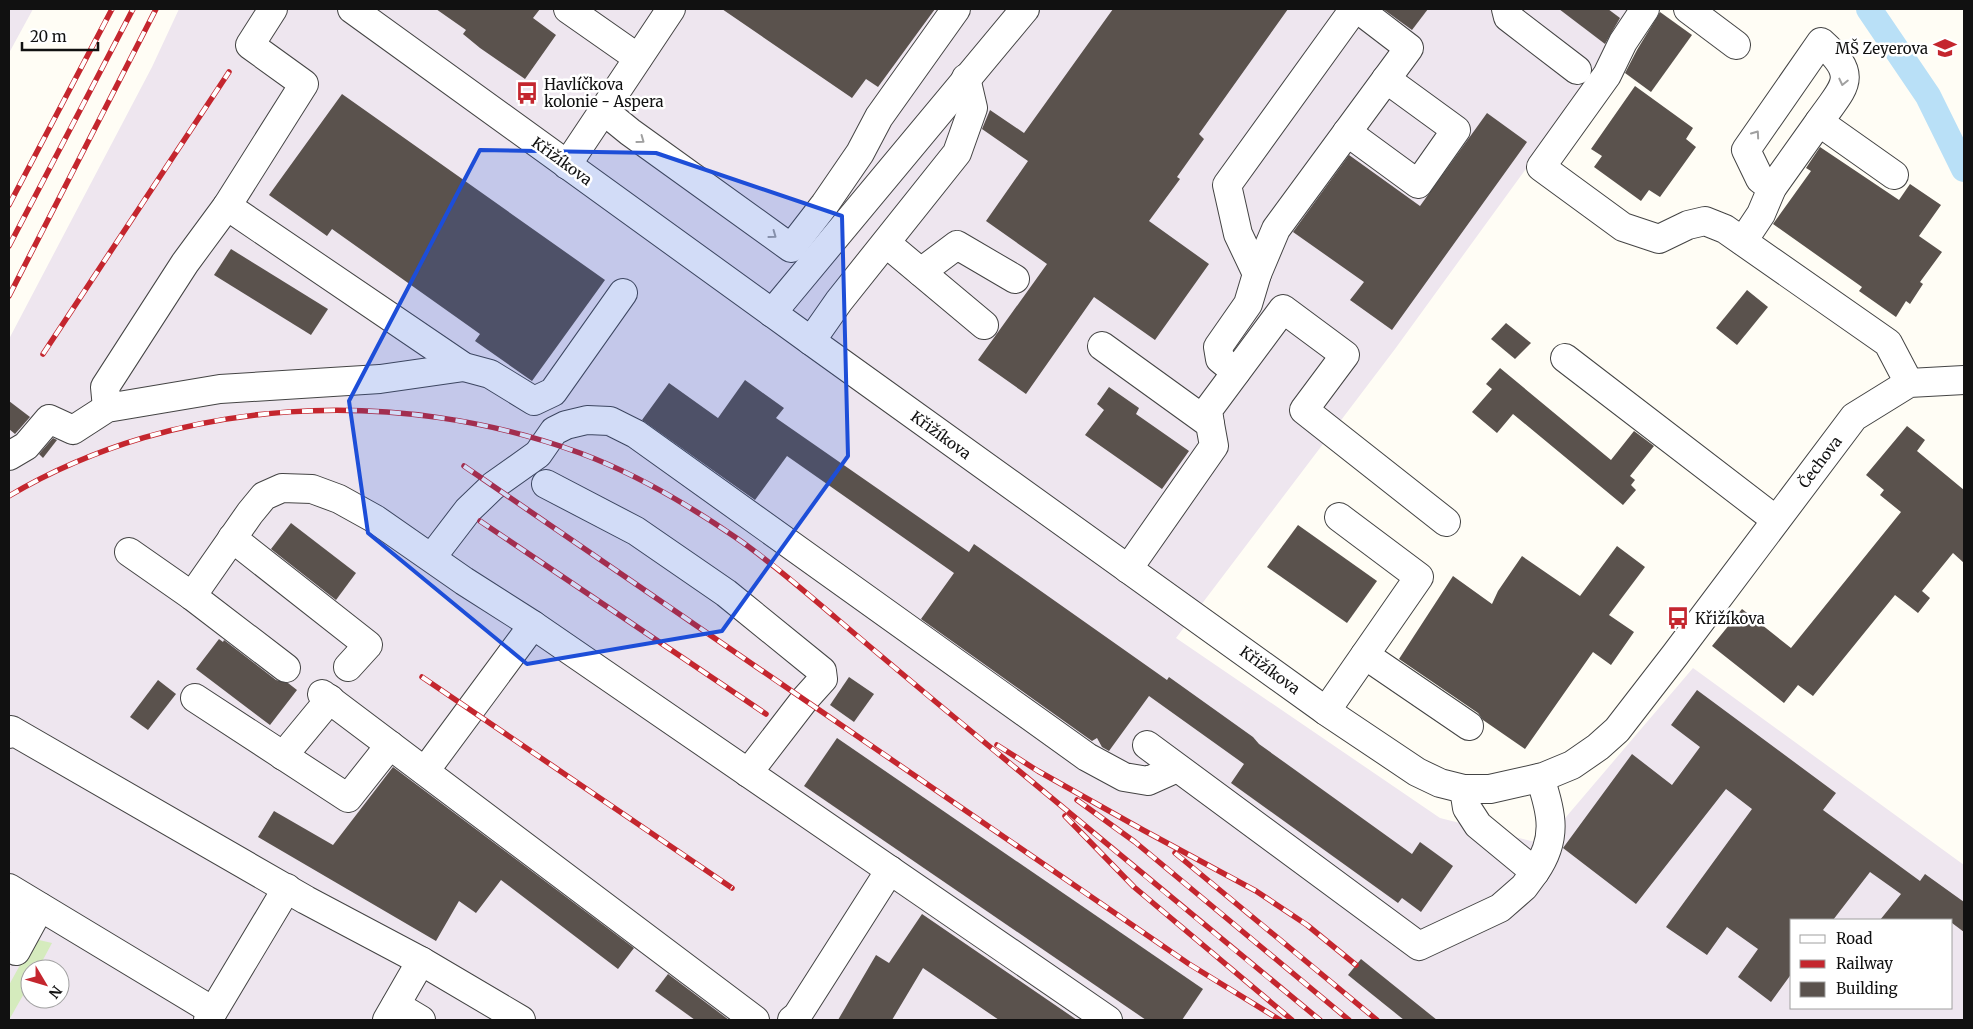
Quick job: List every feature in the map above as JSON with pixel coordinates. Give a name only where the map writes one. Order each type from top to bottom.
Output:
[{"type":"street","points":[[107,408],[105,387],[184,263],[227,206],[304,84],[250,45],[273,9]]},
{"type":"street","name":"Křižíkova","points":[[352,9],[1326,711],[1417,772],[1440,783],[1464,789],[1490,789],[1540,778],[1572,765],[1598,747],[1617,730],[1676,655],[1747,558]]},
{"type":"street","points":[[568,9],[638,58]]},
{"type":"street","points":[[567,164],[670,9]]},
{"type":"street","points":[[603,110],[638,138],[791,248],[825,204],[860,153],[879,117],[956,9]]},
{"type":"street","points":[[772,312],[1024,9]]},
{"type":"street","points":[[1236,372],[1220,359],[1218,347],[1248,304],[1257,274],[1276,229],[1409,48],[1356,9],[1227,185],[1238,234],[1257,274]]},
{"type":"street","points":[[1506,9],[1508,16],[1577,70]]},
{"type":"street","points":[[1645,9],[1623,42],[1607,75],[1541,167],[1623,227],[1659,239],[1688,224],[1705,221],[1726,228],[1888,343],[1909,383]]},
{"type":"street","points":[[1688,9],[1736,45]]},
{"type":"street","points":[[1743,241],[1761,214],[1772,188],[1842,89],[1846,72],[1834,54],[1820,42],[1746,150],[1760,179],[1772,188]]},
{"type":"street","points":[[811,341],[839,301],[957,154],[973,108],[966,78]]},
{"type":"street","points":[[1347,132],[1418,184],[1456,130],[1386,79]]},
{"type":"street","points":[[1819,122],[1894,175]]},
{"type":"street","points":[[227,206],[464,367],[490,374],[534,401],[553,392],[623,294]]},
{"type":"street","points":[[886,243],[984,325]]},
{"type":"street","points":[[921,272],[957,245],[1014,279]]},
{"type":"street","points":[[1128,569],[1214,446],[1208,410],[1283,308],[1346,355],[1304,410],[1446,522]]},
{"type":"street","points":[[1102,346],[1210,424]]},
{"type":"street","points":[[1565,358],[1776,520]]},
{"type":"street","points":[[9,456],[26,446],[49,419],[73,430],[107,408],[220,389],[380,379],[464,367]]},
{"type":"street","name":"Čechova","points":[[1747,558],[1854,417],[1909,383],[1964,380]]},
{"type":"street","points":[[432,557],[468,510],[494,486],[538,454],[554,431],[566,425],[587,420],[610,421],[636,434],[1086,757],[1124,777],[1148,781],[1177,768]]},
{"type":"street","points":[[546,484],[636,531],[726,593],[822,671],[823,679],[748,773]]},
{"type":"street","points":[[192,596],[264,496],[282,488],[312,489],[339,499],[375,519],[464,581],[533,625],[1108,1020]]},
{"type":"street","points":[[1326,711],[1419,577],[1338,517]]},
{"type":"street","points":[[232,538],[368,645],[348,667]]},
{"type":"street","points":[[129,552],[192,596],[286,668]]},
{"type":"street","points":[[424,770],[533,625]]},
{"type":"street","points":[[1365,655],[1468,726]]},
{"type":"street","points":[[284,756],[326,696],[755,1020]]},
{"type":"street","points":[[195,698],[348,798],[366,788],[390,745]]},
{"type":"street","points":[[9,734],[11,730],[287,888],[421,961],[521,1020]]},
{"type":"street","points":[[1146,745],[1419,946],[1455,931],[1500,908],[1524,887],[1535,872],[1544,859],[1551,833],[1550,806],[1540,778]]},
{"type":"street","points":[[1464,789],[1467,808],[1478,825],[1535,872]]},
{"type":"street","points":[[792,1020],[797,1016],[890,870]]},
{"type":"street","points":[[23,897],[211,1016],[287,888]]},
{"type":"street","points":[[9,919],[23,897]]},
{"type":"street","points":[[16,951],[23,897]]},
{"type":"street","points":[[421,961],[391,1013],[421,1020]]},
{"type":"highlighted area","points":[[480,150],[656,153],[842,216],[848,456],[722,631],[527,664],[368,533],[349,401]]},
{"type":"shaded area","points":[[9,9],[33,9],[9,53]]},
{"type":"shaded area","points":[[179,9],[1642,9],[1395,349],[1176,638],[1440,818],[1543,844],[1693,668],[1964,865],[1964,1020],[9,1020],[9,339],[152,67]]},
{"type":"green space","points":[[39,940],[52,943],[43,959],[23,959],[31,945]]},
{"type":"green space","points":[[20,965],[20,1001],[9,1020],[9,985]]},
{"type":"building","points":[[436,9],[540,9],[533,18],[556,35],[525,79],[480,48],[463,34],[466,30]]},
{"type":"building","points":[[722,9],[935,9],[878,87],[866,79],[852,98]]},
{"type":"building","points":[[1113,9],[1288,9],[1199,134],[1204,139],[1177,177],[1180,179],[1149,221],[1209,264],[1155,340],[1094,297],[1026,394],[978,360],[1047,264],[986,221],[1028,161],[982,129],[990,110],[1024,133]]},
{"type":"building","points":[[1383,9],[1428,9],[1412,30]]},
{"type":"building","points":[[1559,9],[1608,9],[1620,18],[1605,44]]},
{"type":"building","points":[[1660,12],[1692,35],[1651,92],[1625,73]]},
{"type":"building","points":[[1635,86],[1693,128],[1686,139],[1696,147],[1660,197],[1649,190],[1641,201],[1594,167],[1602,156],[1591,149]]},
{"type":"building","points":[[342,94],[605,280],[532,381],[475,341],[480,334],[332,229],[327,236],[269,195]]},
{"type":"building","points":[[1487,113],[1527,142],[1392,330],[1350,300],[1364,282],[1293,232],[1349,155],[1420,206]]},
{"type":"building","points":[[1820,147],[1899,200],[1910,184],[1941,205],[1919,236],[1942,252],[1920,282],[1923,284],[1910,304],[1906,301],[1896,317],[1859,291],[1862,287],[1773,224],[1811,171],[1806,168]]},
{"type":"building","points":[[231,249],[328,309],[311,335],[214,275]]},
{"type":"building","points":[[1747,290],[1768,307],[1737,345],[1716,328]]},
{"type":"building","points":[[1506,323],[1531,343],[1515,359],[1491,339]]},
{"type":"building","points":[[1500,368],[1611,460],[1634,431],[1654,446],[1630,476],[1635,480],[1631,485],[1636,490],[1623,505],[1513,414],[1497,433],[1472,412],[1492,389],[1486,384]]},
{"type":"building","points":[[745,380],[784,408],[776,418],[969,552],[974,544],[1167,680],[1169,677],[1412,854],[1420,842],[1453,866],[1421,912],[1402,898],[1398,903],[1231,783],[1244,764],[1149,696],[1109,751],[1102,747],[1097,738],[1092,741],[921,619],[954,573],[787,456],[755,500],[642,420],[669,383],[718,418]]},
{"type":"building","points":[[1109,387],[1139,408],[1136,414],[1189,451],[1162,489],[1085,435],[1104,410],[1097,404]]},
{"type":"building","points":[[9,401],[30,417],[15,434],[9,429]]},
{"type":"building","points":[[1907,426],[1925,440],[1917,451],[1964,490],[1964,563],[1953,553],[1922,591],[1930,598],[1918,613],[1895,595],[1813,696],[1798,685],[1784,703],[1712,646],[1742,609],[1791,648],[1901,512],[1880,495],[1884,490],[1866,475]]},
{"type":"building","points":[[53,438],[57,440],[43,458],[39,454]]},
{"type":"building","points":[[291,523],[356,573],[336,600],[271,549]]},
{"type":"building","points":[[1298,525],[1377,581],[1347,623],[1267,567]]},
{"type":"building","points":[[1617,546],[1645,567],[1609,615],[1634,632],[1611,665],[1593,652],[1525,749],[1483,720],[1478,713],[1399,659],[1453,576],[1492,604],[1498,591],[1522,556],[1580,596]]},
{"type":"building","points":[[219,639],[223,642],[224,640],[276,680],[288,683],[297,690],[270,725],[196,669]]},
{"type":"building","points":[[849,677],[874,694],[854,722],[830,705]]},
{"type":"building","points":[[158,680],[176,694],[148,730],[130,717]]},
{"type":"building","points":[[1697,690],[1836,793],[1823,810],[1920,881],[1925,874],[1964,902],[1964,932],[1953,924],[1953,919],[1881,919],[1901,894],[1870,872],[1834,919],[1790,919],[1790,976],[1771,1002],[1738,977],[1758,949],[1727,927],[1707,955],[1666,927],[1752,809],[1726,789],[1636,904],[1563,848],[1632,754],[1672,785],[1700,747],[1671,725]]},
{"type":"building","points":[[837,738],[1203,989],[1182,1020],[1146,1020],[804,786]]},
{"type":"building","points":[[393,767],[634,948],[618,969],[501,880],[476,913],[459,901],[436,941],[258,837],[274,811],[333,845]]},
{"type":"building","points":[[922,914],[1077,1020],[999,1020],[923,968],[892,1020],[838,1020],[876,955],[889,963]]},
{"type":"building","points":[[1361,959],[1437,1020],[1404,1020],[1348,975]]},
{"type":"building","points":[[668,974],[729,1020],[695,1020],[655,991]]},
{"type":"waterway","points":[[1869,9],[1928,96],[1964,169]]},
{"type":"railway","points":[[9,205],[112,9]]},
{"type":"railway","points":[[9,246],[133,9]]},
{"type":"railway","points":[[9,296],[156,9]]},
{"type":"railway","points":[[43,354],[229,72]]},
{"type":"railway","points":[[9,496],[75,463],[144,438],[216,421],[289,412],[363,411],[437,417],[510,432],[580,453],[620,470],[679,501],[761,556],[1320,1020]]},
{"type":"railway","points":[[464,466],[1189,964],[1280,1020]]},
{"type":"railway","points":[[480,521],[766,714]]},
{"type":"railway","points":[[422,677],[732,888]]},
{"type":"railway","points":[[997,745],[1038,771],[1256,891],[1307,925],[1356,965]]},
{"type":"railway","points":[[1077,800],[1135,842],[1349,1020]]},
{"type":"railway","points":[[1065,816],[1134,887],[1292,1020]]},
{"type":"railway","points":[[1175,853],[1377,1020]]},
{"type":"place","name":"MŠ Zeyerova","points":[[1945,48]]},
{"type":"place","name":"Havlíčkova kolonie - Aspera","points":[[527,93]]},
{"type":"place","name":"Křižíkova","points":[[1678,618]]}]
